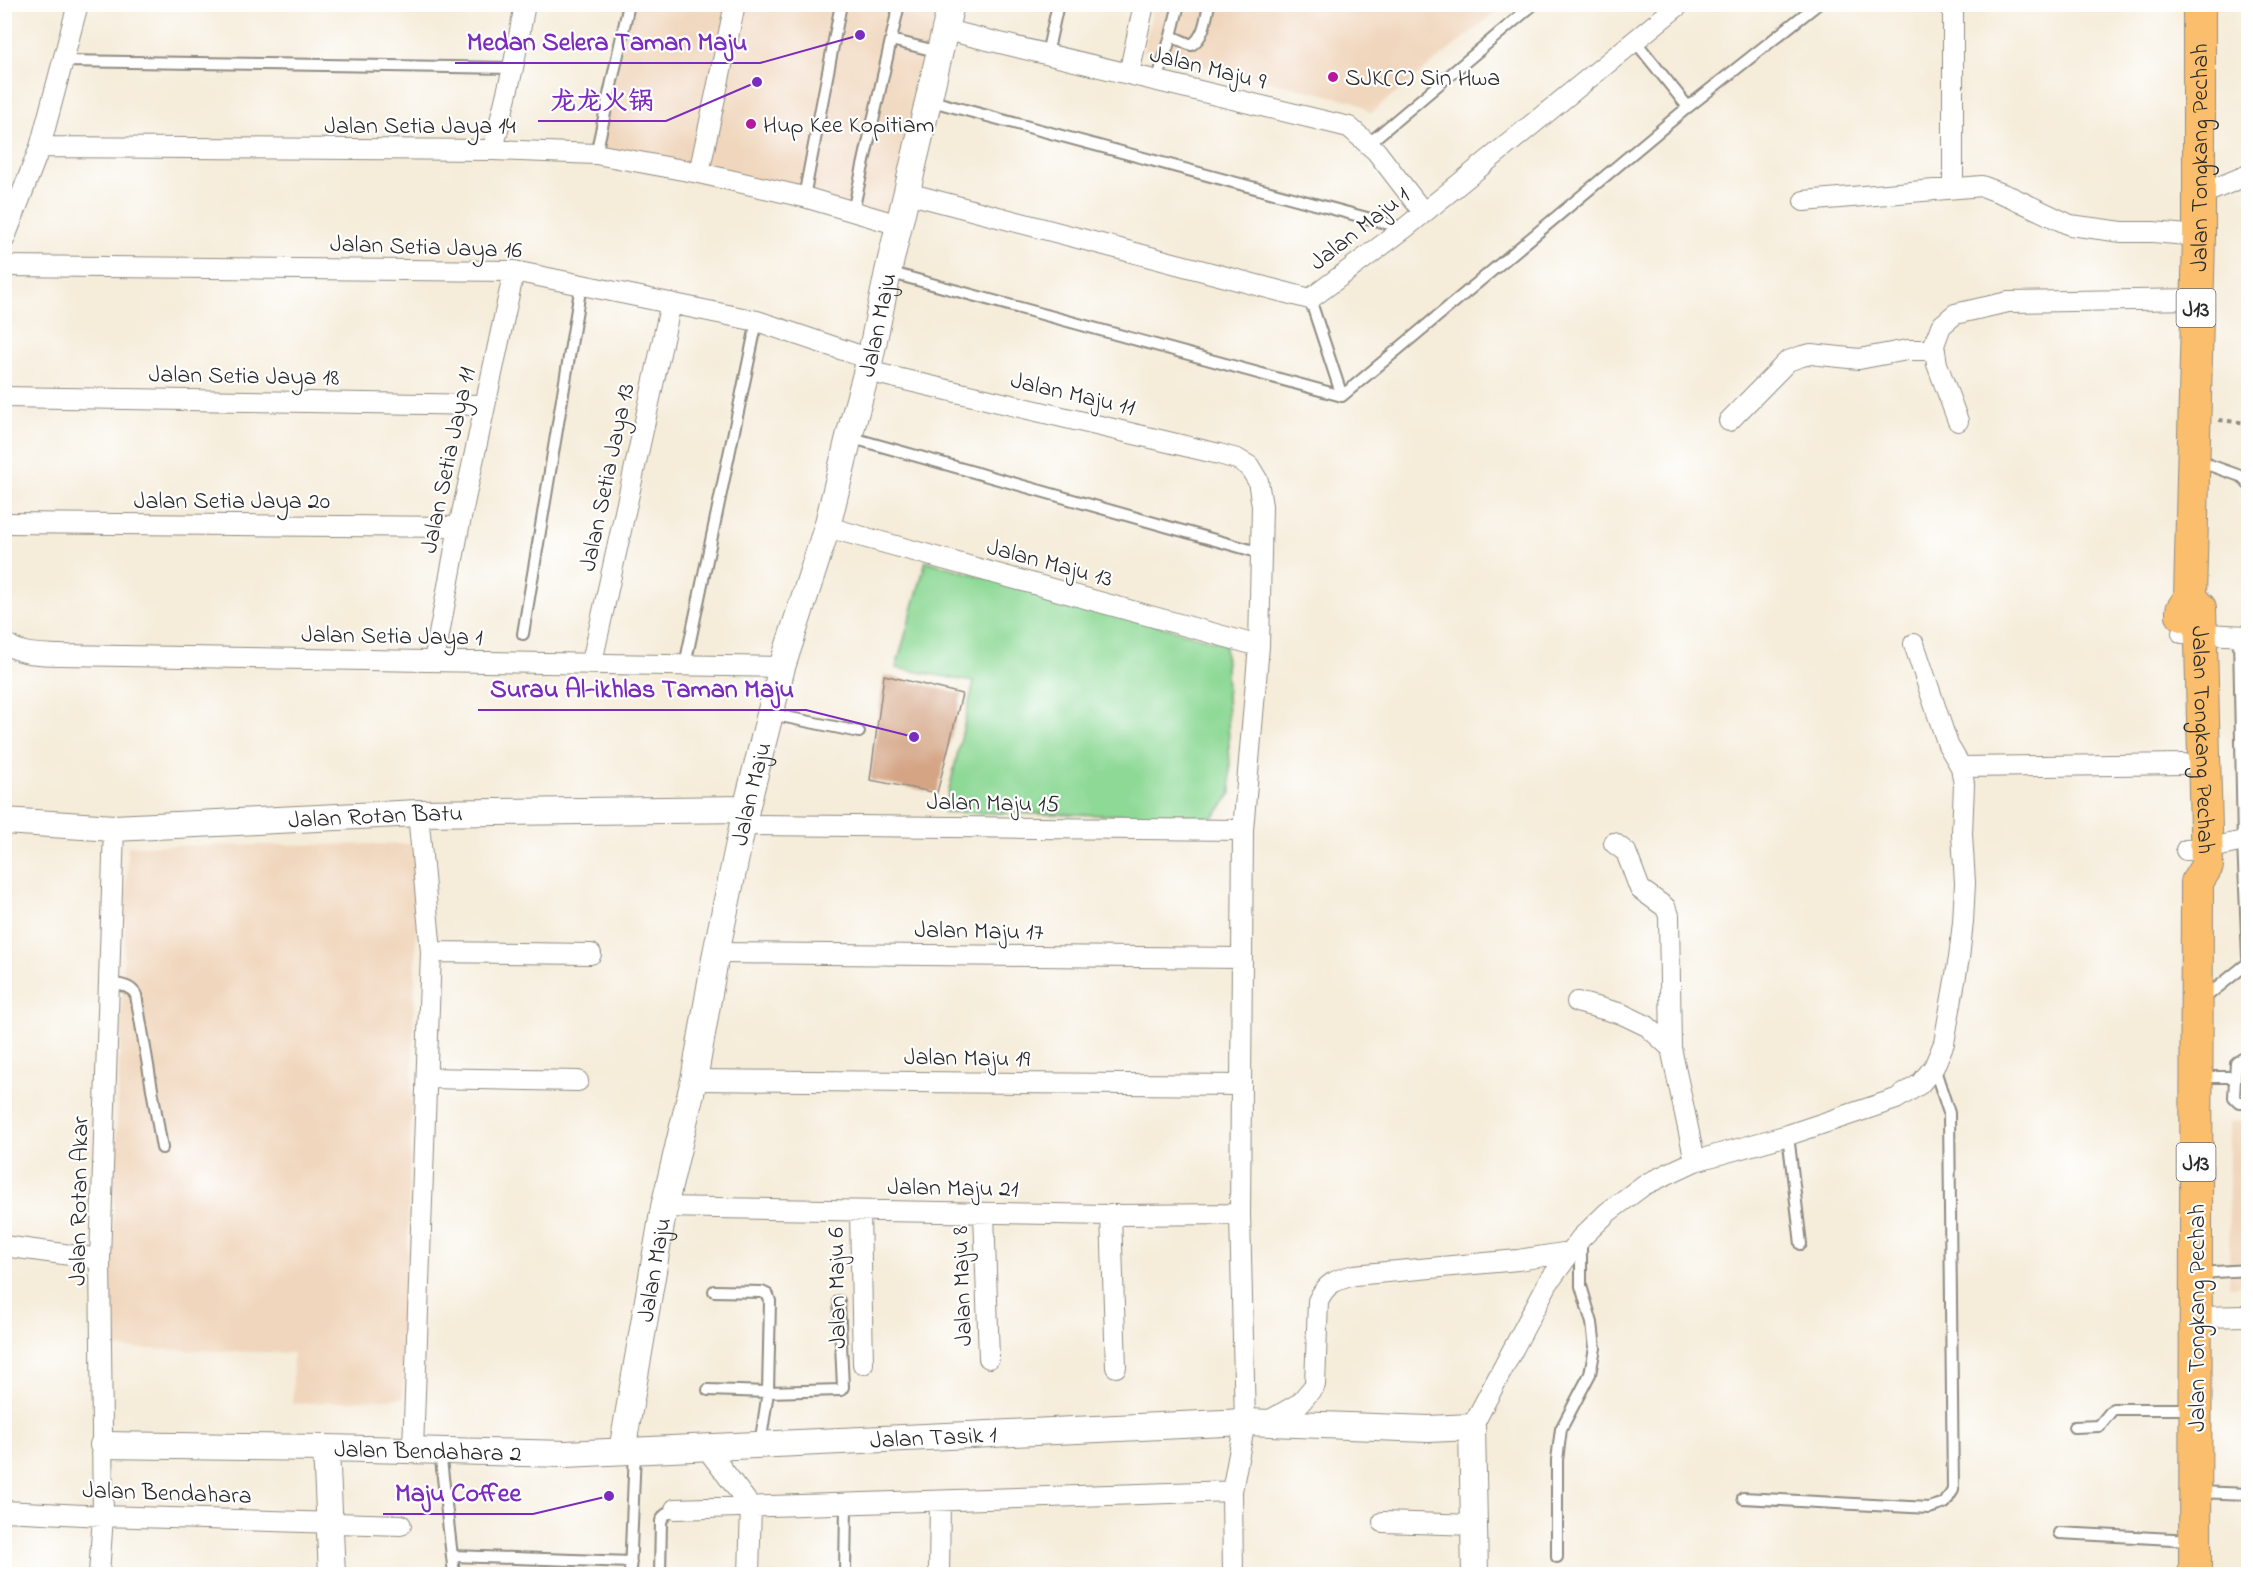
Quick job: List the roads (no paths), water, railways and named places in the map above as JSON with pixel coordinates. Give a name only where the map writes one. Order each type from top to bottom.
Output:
[{"type":"main road","name":"Jalan Tongkang Pechah","points":[[2197,849],[2184,764],[2191,633],[2200,608],[2190,598],[2200,195],[2199,4]]},
{"type":"main road","name":"Jalan Tongkang Pechah","points":[[2191,633],[2197,849],[2187,869],[2197,882],[2195,1575]]},
{"type":"street","points":[[4,240],[40,147],[78,4]]},
{"type":"street","points":[[493,150],[513,69],[525,4]]},
{"type":"street","points":[[699,173],[735,4]]},
{"type":"street","name":"Jalan Maju","points":[[628,1451],[664,1207],[694,1080],[716,953],[744,817],[782,667],[827,527],[869,365],[888,272],[951,4]]},
{"type":"street","points":[[1130,74],[1144,4]]},
{"type":"street","name":"Jalan Maju 1","points":[[907,193],[1310,298],[1405,228],[1680,4]]},
{"type":"street","points":[[1953,4],[1953,187]]},
{"type":"street","name":"Jalan Maju 9","points":[[943,41],[1047,54],[1349,127],[1376,151],[1423,212]]},
{"type":"street","name":"Jalan Setia Jaya 14","points":[[40,147],[186,150],[493,150],[596,154],[804,196],[899,225]]},
{"type":"street","points":[[2200,195],[2248,176]]},
{"type":"street","points":[[1804,201],[1982,186],[2012,197],[2070,225],[2122,232],[2199,236]]},
{"type":"street","name":"Jalan Setia Jaya 16","points":[[4,266],[514,271],[757,321],[869,365]]},
{"type":"street","name":"Jalan Setia Jaya 11","points":[[434,661],[484,405],[514,271]]},
{"type":"street","points":[[1958,421],[1937,364],[1934,345],[1941,326],[1955,315],[2007,302],[2196,299]]},
{"type":"street","name":"Jalan Setia Jaya 13","points":[[591,662],[671,303]]},
{"type":"street","points":[[1730,421],[1788,361],[1802,356],[1811,354],[1859,359],[1906,350],[1935,350]]},
{"type":"street","name":"Jalan Maju 11","points":[[869,365],[1228,457],[1249,466],[1258,481],[1262,506],[1261,553]]},
{"type":"street","name":"Jalan Setia Jaya 18","points":[[4,397],[484,405]]},
{"type":"street","name":"Jalan Setia Jaya 20","points":[[4,523],[459,527]]},
{"type":"street","name":"Jalan Maju 13","points":[[827,527],[1259,646]]},
{"type":"street","points":[[1233,1575],[1232,1491],[1255,1423],[1240,1214],[1240,1085],[1243,830],[1259,646],[1261,553]]},
{"type":"street","points":[[2191,633],[2244,636]]},
{"type":"street","name":"Jalan Setia Jaya 1","points":[[4,641],[22,652],[62,655],[591,662],[782,667]]},
{"type":"street","points":[[1475,1575],[1472,1427],[1548,1283],[1575,1245],[1608,1212],[1644,1185],[1695,1161],[1788,1135],[1896,1099],[1920,1084],[1934,1067],[1944,1042],[1963,922],[1964,784],[1961,767],[1948,746],[1914,644]]},
{"type":"street","points":[[1961,767],[2184,764]]},
{"type":"street","points":[[413,1449],[431,952],[418,813]]},
{"type":"street","name":"Jalan Rotan Batu","points":[[5,821],[114,828],[418,813],[744,817]]},
{"type":"street","name":"Jalan Maju 15","points":[[744,817],[1243,830]]},
{"type":"street","name":"Jalan Rotan Akar","points":[[99,1575],[103,1516],[100,1259],[114,828]]},
{"type":"street","points":[[2197,849],[2246,841]]},
{"type":"street","points":[[1614,843],[1626,852],[1640,889],[1665,907],[1669,915],[1671,924],[1671,1048],[1695,1161]]},
{"type":"street","points":[[431,952],[591,954]]},
{"type":"street","name":"Jalan Maju 17","points":[[716,953],[1241,958]]},
{"type":"street","points":[[1577,1002],[1622,1014],[1659,1035],[1671,1048]]},
{"type":"street","points":[[427,1078],[578,1081]]},
{"type":"street","name":"Jalan Maju 19","points":[[694,1080],[1240,1085]]},
{"type":"street","name":"Jalan Maju 21","points":[[664,1207],[1111,1215],[1240,1214]]},
{"type":"street","name":"Jalan Maju 6","points":[[860,1211],[863,1364]]},
{"type":"street","name":"Jalan Maju 8","points":[[984,1213],[989,1358]]},
{"type":"street","points":[[1111,1215],[1116,1367]]},
{"type":"street","points":[[1255,1423],[1300,1403],[1315,1385],[1318,1301],[1323,1289],[1333,1281],[1354,1275],[1518,1260],[1575,1245]]},
{"type":"street","points":[[4,1246],[100,1259]]},
{"type":"street","points":[[2196,1317],[2248,1316]]},
{"type":"street","name":"Jalan Tasik 1","points":[[628,1451],[1255,1423],[1428,1428],[1472,1427]]},
{"type":"street","points":[[103,1445],[326,1448]]},
{"type":"street","name":"Jalan Bendahara 2","points":[[332,1575],[326,1448],[566,1454],[628,1451]]},
{"type":"street","points":[[706,1449],[751,1507],[749,1575]]},
{"type":"street","points":[[675,1509],[1232,1491]]},
{"type":"street","points":[[939,1501],[939,1575]]},
{"type":"street","name":"Jalan Bendahara","points":[[4,1511],[401,1525]]},
{"type":"street","points":[[1383,1522],[1474,1525]]},
{"type":"lane","points":[[596,154],[628,4]]},
{"type":"lane","points":[[804,196],[841,4]]},
{"type":"lane","points":[[853,211],[899,4]]},
{"type":"lane","points":[[1047,54],[1058,4]]},
{"type":"lane","points":[[1157,81],[1179,4]]},
{"type":"lane","points":[[1171,36],[1191,45],[1197,41],[1205,24],[1209,4]]},
{"type":"lane","points":[[1368,144],[1534,4]]},
{"type":"lane","points":[[1342,396],[1688,108],[1818,4]]},
{"type":"lane","points":[[891,40],[943,41]]},
{"type":"lane","points":[[1635,41],[1688,108]]},
{"type":"lane","points":[[62,61],[513,69]]},
{"type":"lane","points":[[928,100],[1405,228]]},
{"type":"lane","points":[[888,272],[1342,396]]},
{"type":"lane","points":[[523,634],[581,285]]},
{"type":"lane","points":[[1310,298],[1342,396]]},
{"type":"lane","points":[[685,665],[757,321]]},
{"type":"lane","points":[[849,437],[1261,553]]},
{"type":"lane","points":[[2194,459],[2243,477],[2248,484]]},
{"type":"lane","points":[[2244,636],[2248,958]]},
{"type":"lane","points":[[771,714],[859,732]]},
{"type":"lane","points":[[2197,1004],[2248,963]]},
{"type":"lane","points":[[109,983],[132,989],[136,995],[162,1148]]},
{"type":"lane","points":[[2248,1059],[2242,1059],[2236,1063],[2234,1097],[2239,1102],[2248,1102]]},
{"type":"lane","points":[[1743,1498],[1929,1508],[1945,1503],[1953,1490],[1948,1113],[1934,1067]]},
{"type":"lane","points":[[2197,1077],[2235,1077]]},
{"type":"lane","points":[[1788,1135],[1801,1244]]},
{"type":"lane","points":[[1557,1557],[1557,1460],[1561,1429],[1590,1374],[1595,1348],[1592,1323],[1581,1286],[1575,1245]]},
{"type":"lane","points":[[2196,1274],[2248,1270]]},
{"type":"lane","points":[[714,1291],[762,1292],[768,1295],[770,1301],[768,1392],[760,1445]]},
{"type":"lane","points":[[708,1390],[768,1392],[841,1390],[843,1387],[839,1301]]},
{"type":"lane","points":[[2074,1427],[2099,1426],[2113,1409],[2195,1409]]},
{"type":"lane","points":[[440,1451],[454,1575]]},
{"type":"lane","points":[[628,1451],[630,1575]]},
{"type":"lane","points":[[2195,1491],[2248,1494]]},
{"type":"lane","points":[[845,1575],[846,1504]]},
{"type":"lane","points":[[660,1575],[661,1521],[675,1509]]},
{"type":"lane","points":[[2059,1533],[2195,1540]]},
{"type":"lane","points":[[453,1556],[631,1562]]},
{"type":"place","name":"Medan Selera Taman Maju","points":[[860,35]]},
{"type":"place","name":"SJK(C) Sin Hwa","points":[[1333,77]]},
{"type":"place","name":"龙龙火锅","points":[[757,82]]},
{"type":"place","name":"Hup Kee Kopitiam","points":[[751,124]]},
{"type":"place","name":"Surau Al-ikhlas Taman Maju","points":[[914,737]]},
{"type":"place","name":"Maju Coffee","points":[[609,1496]]}]
